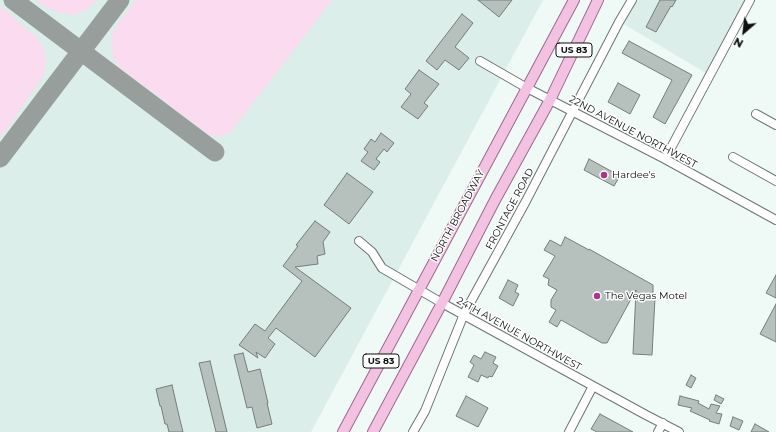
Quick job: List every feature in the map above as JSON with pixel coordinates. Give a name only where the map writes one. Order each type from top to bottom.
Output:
[{"type":"main road","name":"NORTH BROADWAY","points":[[343,432],[574,0]]},
{"type":"main road","name":"US 83","points":[[373,432],[550,100],[598,0]]},
{"type":"street","name":"FRONTAGE ROAD","points":[[414,432],[425,411],[464,314],[526,201],[632,0]]},
{"type":"street","points":[[665,159],[750,0]]},
{"type":"street","name":"22ND AVENUE NORTHWEST","points":[[480,62],[527,88],[665,159],[776,220]]},
{"type":"street","points":[[756,114],[776,125]]},
{"type":"street","points":[[733,157],[776,181]]},
{"type":"street","name":"24TH AVENUE NORTHWEST","points":[[359,241],[372,252],[382,268],[442,303],[679,432]]},
{"type":"street","points":[[569,432],[593,386]]},
{"type":"street","points":[[658,432],[663,423]]},
{"type":"shaded area","points":[[0,0],[543,0],[311,432],[0,432]]},
{"type":"shaded area","points":[[35,0],[97,0],[89,8],[75,15],[59,13]]},
{"type":"shaded area","points":[[136,0],[332,0],[230,133],[222,136],[213,136],[205,132],[118,66],[112,55],[112,33]]},
{"type":"shaded area","points":[[635,0],[751,0],[709,75],[622,23]]},
{"type":"shaded area","points":[[0,6],[37,38],[45,52],[46,61],[44,74],[0,138]]},
{"type":"building","points":[[478,0],[512,0],[499,17]]},
{"type":"building","points":[[660,0],[676,0],[656,32],[646,27]]},
{"type":"building","points":[[462,14],[473,23],[455,47],[469,58],[459,70],[445,60],[437,70],[426,61]]},
{"type":"building","points":[[629,41],[692,75],[665,124],[653,117],[672,80],[622,53]]},
{"type":"building","points":[[419,70],[439,84],[424,103],[428,106],[418,119],[401,107],[411,94],[405,89]]},
{"type":"building","points":[[618,83],[640,95],[630,114],[608,102]]},
{"type":"building","points":[[381,133],[394,143],[387,152],[384,149],[376,159],[380,162],[374,170],[361,161],[368,152],[364,149],[371,139],[375,142]]},
{"type":"building","points":[[589,159],[620,176],[614,186],[584,170]]},
{"type":"building","points":[[347,173],[373,192],[349,224],[324,205]]},
{"type":"building","points":[[315,221],[330,232],[323,242],[325,254],[317,256],[318,264],[295,267],[351,308],[315,357],[276,328],[268,338],[275,344],[265,358],[256,352],[258,358],[239,345],[255,324],[265,331],[302,281],[283,266],[298,246],[296,245]]},
{"type":"building","name":"The Vegas Motel","points":[[565,237],[653,285],[653,298],[655,298],[652,355],[633,354],[636,290],[607,343],[602,343],[561,320],[557,327],[549,322],[556,310],[551,307],[551,300],[557,290],[548,285],[549,279],[543,276],[555,256],[544,250],[550,240],[561,246]]},
{"type":"building","points":[[776,275],[776,298],[766,293]]},
{"type":"building","points":[[508,280],[518,285],[515,292],[519,294],[513,306],[499,298]]},
{"type":"building","points":[[776,304],[776,342],[760,334]]},
{"type":"building","points":[[485,352],[496,357],[493,363],[498,366],[492,377],[489,376],[488,378],[481,375],[478,382],[468,377],[474,365],[470,362],[474,355],[481,359]]},
{"type":"building","points":[[243,353],[248,372],[260,369],[272,424],[257,428],[252,407],[247,408],[234,355]]},
{"type":"building","points":[[210,361],[227,432],[216,432],[199,363]]},
{"type":"building","points":[[691,375],[696,378],[691,388],[686,385]]},
{"type":"building","points":[[172,385],[183,432],[169,432],[167,424],[165,424],[156,389]]},
{"type":"building","points":[[716,395],[724,399],[721,404],[714,400]]},
{"type":"building","points":[[466,396],[488,408],[478,427],[456,416]]},
{"type":"building","points":[[680,396],[699,401],[698,403],[709,409],[711,404],[720,406],[716,413],[722,414],[719,424],[709,421],[710,420],[690,411],[692,408],[678,405]]},
{"type":"building","points":[[600,414],[633,432],[597,432],[591,429]]},
{"type":"building","points":[[733,417],[743,421],[739,430],[730,426]]},
{"type":"building","points":[[755,424],[769,432],[751,432]]},
{"type":"taxiway","points":[[13,0],[215,152]]},
{"type":"taxiway","points":[[0,158],[120,0]]},
{"type":"place","name":"Hardee's","points":[[604,175]]},
{"type":"place","name":"The Vegas Motel","points":[[597,296]]}]
